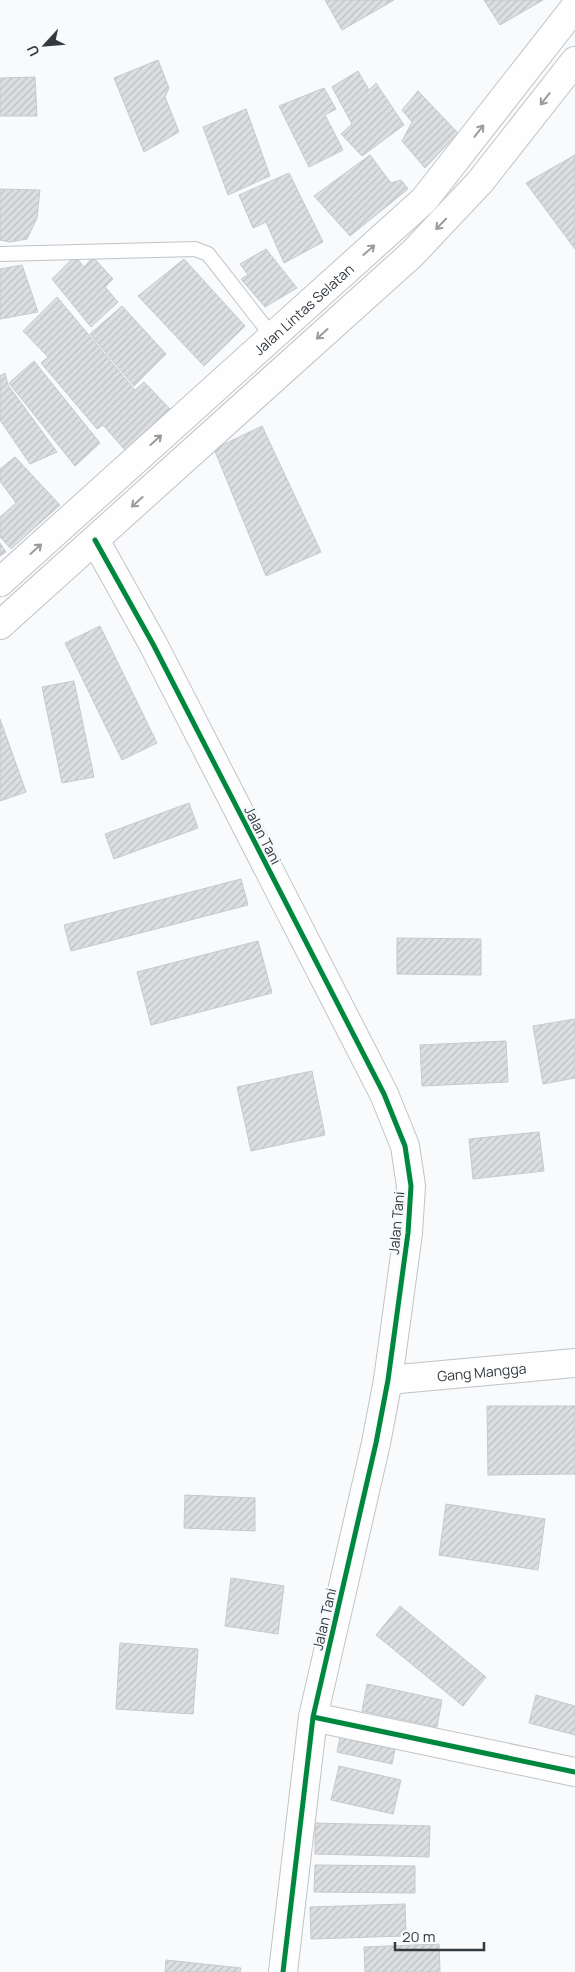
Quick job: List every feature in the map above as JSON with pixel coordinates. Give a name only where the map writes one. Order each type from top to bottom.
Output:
[{"type":"main road","name":"Jalan Lintas Selatan","points":[[0,582],[424,200],[575,7]]},
{"type":"main road","points":[[0,625],[412,254],[480,182],[575,60]]},
{"type":"main road","name":"Jalan Tani","points":[[95,540],[153,644],[384,1094],[405,1146],[411,1186],[408,1233],[388,1380],[376,1442],[313,1717],[283,1972]]},
{"type":"main road","name":"Gang Mangga","points":[[388,1380],[575,1363]]},
{"type":"main road","points":[[313,1717],[575,1772]]},
{"type":"lane","points":[[0,254],[195,250],[208,254],[272,336]]},
{"type":"building","points":[[325,0],[394,0],[342,30]]},
{"type":"building","points":[[484,0],[543,0],[500,25]]},
{"type":"building","points":[[158,60],[169,88],[165,97],[179,132],[144,152],[114,78]]},
{"type":"building","points":[[358,71],[369,90],[376,83],[404,125],[362,156],[341,134],[352,124],[332,87]]},
{"type":"building","points":[[35,77],[37,116],[0,116],[0,78]]},
{"type":"building","points":[[324,88],[336,109],[325,115],[343,150],[309,167],[279,106]]},
{"type":"building","points":[[418,91],[458,133],[425,168],[402,141],[412,122],[402,110]]},
{"type":"building","points":[[246,109],[270,176],[228,195],[203,127]]},
{"type":"building","points":[[370,155],[391,183],[401,180],[408,189],[350,236],[314,196]]},
{"type":"building","points":[[575,155],[575,249],[526,183]]},
{"type":"building","points":[[289,173],[323,242],[284,263],[266,222],[253,228],[239,195]]},
{"type":"building","points":[[0,189],[40,190],[37,218],[27,239],[10,242],[0,240]]},
{"type":"building","points":[[266,249],[297,288],[265,307],[241,279],[248,275],[240,264]]},
{"type":"building","points":[[75,256],[84,267],[93,257],[113,279],[105,287],[118,302],[91,327],[52,279]]},
{"type":"building","points":[[184,259],[245,326],[204,366],[138,296]]},
{"type":"building","points":[[22,265],[38,312],[0,319],[0,269]]},
{"type":"building","points":[[57,297],[135,390],[144,382],[170,409],[125,450],[103,425],[97,429],[41,363],[48,357],[23,331]]},
{"type":"building","points":[[122,306],[166,354],[134,386],[90,334]]},
{"type":"building","points":[[34,361],[100,443],[75,466],[9,383]]},
{"type":"building","points":[[5,373],[8,385],[57,452],[30,464],[0,420],[0,376]]},
{"type":"building","points":[[262,426],[321,552],[266,576],[214,449]]},
{"type":"building","points":[[15,457],[60,505],[11,549],[0,537],[0,517],[16,503],[0,481],[0,469]]},
{"type":"building","points":[[0,543],[6,552],[0,556]]},
{"type":"building","points":[[100,626],[157,743],[122,760],[65,643]]},
{"type":"building","points":[[74,681],[94,777],[62,783],[42,687]]},
{"type":"building","points":[[0,719],[26,792],[0,801]]},
{"type":"building","points":[[189,803],[198,828],[114,859],[105,834]]},
{"type":"building","points":[[241,879],[248,905],[71,951],[64,925]]},
{"type":"building","points":[[397,938],[481,939],[481,975],[397,974]]},
{"type":"building","points":[[258,941],[272,993],[151,1025],[137,972]]},
{"type":"building","points":[[575,1019],[575,1078],[543,1084],[533,1026]]},
{"type":"building","points":[[506,1041],[508,1082],[422,1086],[420,1045]]},
{"type":"building","points":[[312,1071],[325,1135],[251,1151],[237,1087]]},
{"type":"building","points":[[539,1132],[544,1171],[473,1179],[469,1139]]},
{"type":"building","points":[[487,1406],[575,1406],[575,1474],[488,1475]]},
{"type":"building","points":[[185,1495],[255,1498],[255,1531],[184,1528]]},
{"type":"building","points":[[446,1504],[545,1519],[538,1570],[439,1555]]},
{"type":"building","points":[[231,1578],[284,1586],[278,1634],[225,1626]]},
{"type":"building","points":[[400,1606],[486,1677],[463,1706],[376,1635]]},
{"type":"building","points":[[120,1643],[198,1649],[193,1714],[116,1709]]},
{"type":"building","points":[[367,1684],[442,1700],[437,1727],[362,1711]]},
{"type":"building","points":[[536,1695],[575,1706],[575,1735],[529,1723]]},
{"type":"building","points":[[342,1727],[397,1738],[392,1764],[337,1752]]},
{"type":"building","points":[[339,1766],[401,1780],[393,1814],[331,1800]]},
{"type":"building","points":[[315,1823],[430,1826],[429,1857],[315,1854]]},
{"type":"building","points":[[315,1865],[415,1866],[415,1893],[314,1892]]},
{"type":"building","points":[[405,1904],[406,1936],[311,1939],[310,1907]]},
{"type":"building","points":[[439,1944],[440,1972],[365,1972],[364,1947]]},
{"type":"building","points":[[166,1960],[241,1968],[240,1972],[165,1972]]},
{"type":"cycle path","points":[[95,540],[153,644],[384,1094],[405,1146],[411,1186],[408,1233],[388,1380],[376,1443],[313,1717],[283,1972]]},
{"type":"cycle path","points":[[313,1717],[575,1772]]}]
